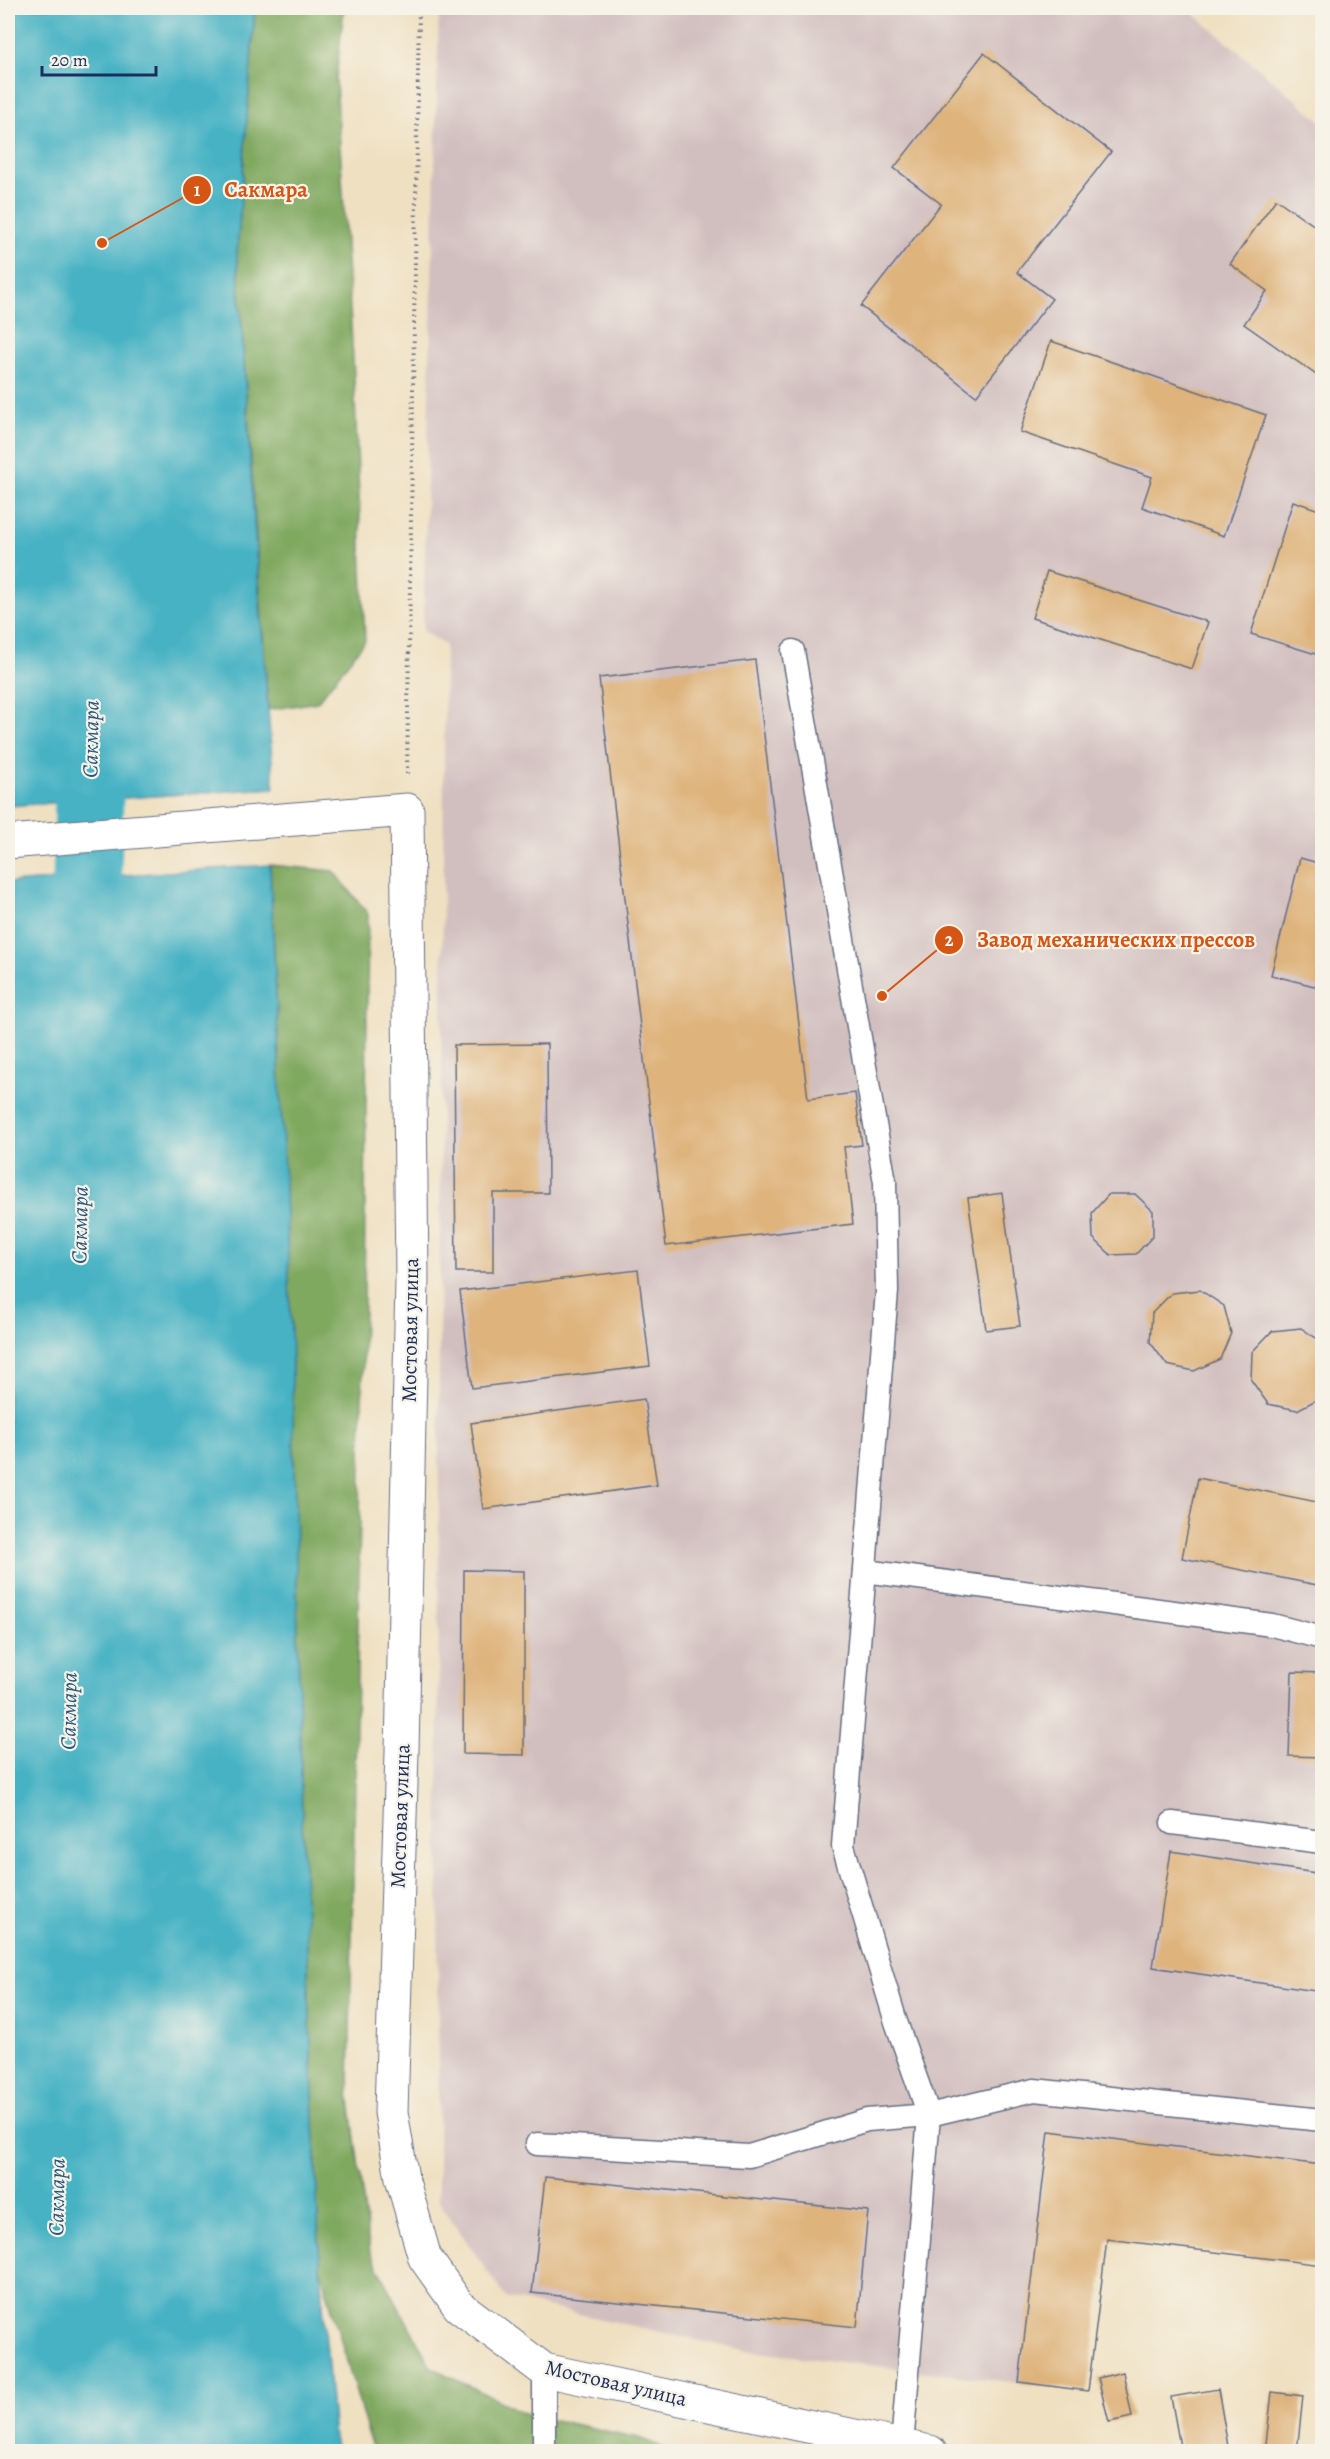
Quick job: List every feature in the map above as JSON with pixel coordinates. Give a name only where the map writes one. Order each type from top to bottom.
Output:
[{"type":"street","points":[[8,842],[407,810]]},
{"type":"street","name":"Мостовая улица","points":[[407,810],[412,1279],[392,2112],[402,2178],[425,2258],[459,2306],[544,2370],[916,2449]]},
{"type":"lane","points":[[793,651],[885,1182],[887,1291],[843,1846],[896,2022],[929,2115],[916,2449]]},
{"type":"lane","points":[[865,1571],[1272,1625],[1323,1638]]},
{"type":"lane","points":[[1172,1823],[1323,1842]]},
{"type":"lane","points":[[537,2144],[749,2156],[867,2120],[929,2115],[1034,2090],[1323,2120]]},
{"type":"lane","points":[[544,2370],[544,2451]]},
{"type":"path","points":[[407,810],[419,8]]},
{"type":"shaded area","points":[[439,8],[1187,8],[1322,122],[1322,2265],[1107,2239],[1088,2391],[741,2350],[506,2298],[438,2200],[439,1348],[445,645],[423,631]]},
{"type":"green space","points":[[255,8],[344,8],[336,79],[354,375],[365,641],[317,702],[268,710],[237,254]]},
{"type":"green space","points":[[270,865],[334,871],[368,914],[364,1307],[349,2092],[370,2252],[431,2367],[526,2414],[639,2438],[672,2451],[373,2451],[320,2268],[302,1823],[291,1326]]},
{"type":"water","points":[[10,8],[255,8],[237,254],[274,788],[8,806],[8,19]]},
{"type":"water","points":[[270,865],[291,1326],[302,1823],[320,2268],[335,2451],[8,2451],[8,883]]},
{"type":"building","points":[[984,53],[1111,152],[1017,272],[1052,299],[976,396],[861,306],[941,204],[894,168]]},
{"type":"building","points":[[1276,199],[1322,231],[1322,379],[1244,324],[1267,291],[1230,264]]},
{"type":"building","points":[[1051,341],[1266,415],[1224,536],[1142,507],[1152,477],[1020,432]]},
{"type":"building","points":[[1293,501],[1322,511],[1322,656],[1251,634]]},
{"type":"building","points":[[1047,571],[1208,622],[1192,669],[1032,618]]},
{"type":"building","points":[[755,660],[808,1099],[855,1093],[862,1145],[844,1147],[853,1224],[666,1246],[599,678]]},
{"type":"building","points":[[1300,858],[1322,864],[1322,988],[1271,975]]},
{"type":"building","points":[[547,1044],[548,1193],[493,1193],[493,1272],[456,1272],[454,1045]]},
{"type":"building","points":[[1002,1193],[1020,1326],[986,1330],[968,1198]]},
{"type":"building","points":[[1109,1194],[1135,1194],[1153,1211],[1153,1236],[1136,1254],[1111,1255],[1093,1238],[1092,1213]]},
{"type":"building","points":[[1322,1248],[1322,1267],[1317,1266]]},
{"type":"building","points":[[638,1270],[650,1366],[472,1388],[460,1291]]},
{"type":"building","points":[[1200,1290],[1224,1306],[1231,1333],[1220,1359],[1194,1371],[1167,1365],[1150,1342],[1152,1313],[1172,1293]]},
{"type":"building","points":[[1301,1328],[1322,1342],[1322,1397],[1297,1410],[1268,1404],[1251,1380],[1252,1352],[1272,1331]]},
{"type":"building","points":[[644,1399],[657,1485],[483,1509],[471,1423]]},
{"type":"building","points":[[1198,1478],[1322,1503],[1322,1586],[1182,1558]]},
{"type":"building","points":[[464,1570],[524,1571],[524,1755],[463,1754]]},
{"type":"building","points":[[1292,1672],[1322,1673],[1322,1757],[1289,1756]]},
{"type":"building","points":[[1171,1851],[1322,1874],[1322,1992],[1153,1967]]},
{"type":"building","points":[[1049,2131],[1322,2165],[1322,2265],[1107,2239],[1088,2391],[1019,2382]]},
{"type":"building","points":[[545,2177],[868,2211],[857,2327],[532,2293]]},
{"type":"building","points":[[1123,2372],[1132,2417],[1109,2422],[1098,2378]]},
{"type":"building","points":[[1218,2389],[1229,2452],[1181,2452],[1171,2397]]},
{"type":"building","points":[[1272,2392],[1303,2396],[1297,2452],[1265,2452]]},
{"type":"waterway","name":"Сакмара","points":[[85,974],[91,706]]},
{"type":"place","name":"Сакмара","points":[[102,243]]},
{"type":"place","name":"Завод механических прессов","points":[[882,996]]}]
